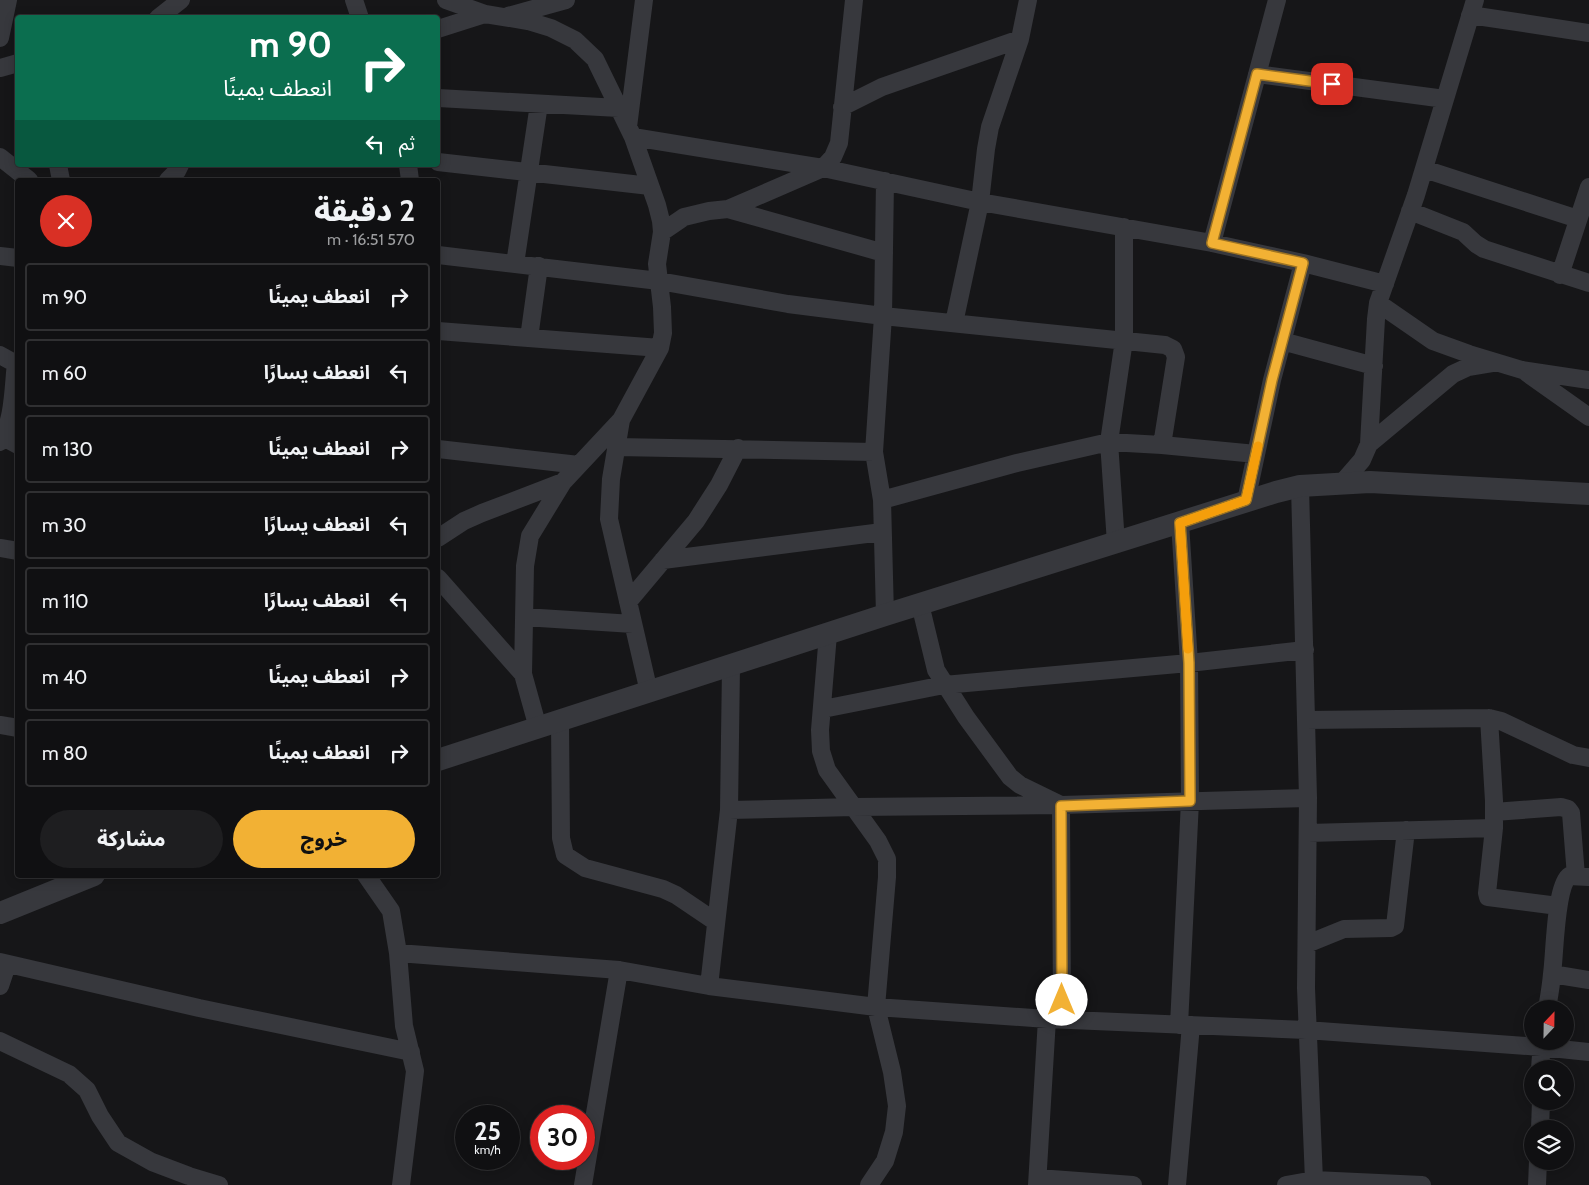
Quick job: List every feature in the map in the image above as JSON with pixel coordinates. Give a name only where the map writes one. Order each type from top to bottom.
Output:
[{"type":"street","points":[[162,15],[181,0]]},
{"type":"street","points":[[354,0],[359,15]]},
{"type":"street","points":[[446,0],[485,14],[528,21],[551,28],[575,40],[595,58],[630,132],[657,205],[662,232],[657,264],[663,333],[660,348],[621,420],[563,482],[530,536],[525,566],[523,674],[538,728]]},
{"type":"street","points":[[503,17],[566,0]]},
{"type":"street","points":[[630,132],[644,0]]},
{"type":"street","points":[[662,232],[684,217],[702,212],[728,209],[823,168],[833,156],[838,142],[854,0]]},
{"type":"street","points":[[954,323],[980,202],[990,127],[1020,38],[1028,0]]},
{"type":"street","points":[[1212,243],[1277,0]]},
{"type":"street","points":[[0,38],[6,2]]},
{"type":"street","points":[[1370,444],[1378,304],[1410,211],[1445,99],[1469,5],[1589,34]]},
{"type":"street","points":[[440,28],[485,14]]},
{"type":"street","points":[[842,107],[899,80],[1020,38]]},
{"type":"street","points":[[0,68],[15,64]]},
{"type":"street","points":[[1257,74],[1445,99]]},
{"type":"street","points":[[440,98],[619,108]]},
{"type":"street","points":[[515,264],[539,104]]},
{"type":"street","points":[[630,132],[823,168],[980,202],[1212,243],[1303,263],[1385,284]]},
{"type":"street","points":[[0,156],[27,178]]},
{"type":"street","points":[[440,162],[650,186]]},
{"type":"street","points":[[170,178],[179,167]]},
{"type":"street","points":[[1424,168],[1578,220]]},
{"type":"street","points":[[885,181],[883,316],[874,452],[882,500],[885,615]]},
{"type":"street","points":[[1560,275],[1589,187]]},
{"type":"street","points":[[728,209],[884,253]]},
{"type":"street","points":[[1410,211],[1463,232],[1484,249],[1589,283]]},
{"type":"street","points":[[1116,543],[1109,442],[1124,340],[1124,227]]},
{"type":"street","points":[[0,256],[15,258]]},
{"type":"street","points":[[440,256],[659,281],[788,304],[883,316],[1165,345],[1173,349],[1176,357],[1162,445]]},
{"type":"street","points":[[1246,500],[1282,341],[1303,263]]},
{"type":"street","points":[[529,338],[539,266]]},
{"type":"street","points":[[1378,304],[1433,341],[1469,354],[1522,370],[1589,380]]},
{"type":"street","points":[[440,331],[660,348]]},
{"type":"street","points":[[1282,341],[1374,366]]},
{"type":"street","points":[[0,355],[15,363]]},
{"type":"street","points":[[1342,483],[1362,460],[1370,444],[1453,374],[1468,368],[1498,362]]},
{"type":"street","points":[[1522,370],[1589,416]]},
{"type":"street","points":[[7,441],[15,377]]},
{"type":"street","points":[[621,420],[611,479],[609,519],[649,692]]},
{"type":"street","points":[[882,500],[1017,463],[1109,442],[1256,454]]},
{"type":"street","points":[[616,447],[874,452]]},
{"type":"street","points":[[628,602],[696,520],[708,503],[738,448]]},
{"type":"street","points":[[440,449],[579,465]]},
{"type":"street","points":[[440,537],[482,512],[563,482]]},
{"type":"street","points":[[440,759],[885,615],[1180,523],[1246,500],[1300,486],[1370,482],[1408,483],[1589,494]]},
{"type":"street","points":[[1300,486],[1308,798],[1306,1030],[1324,1182]]},
{"type":"street","points":[[1176,1185],[1185,1025],[1190,801],[1189,663],[1180,523]]},
{"type":"street","points":[[663,560],[882,532]]},
{"type":"street","points":[[0,548],[15,550]]},
{"type":"street","points":[[440,580],[523,674]]},
{"type":"street","points":[[920,604],[936,670],[944,685],[1010,777],[1020,785],[1061,806]]},
{"type":"street","points":[[524,617],[633,624]]},
{"type":"street","points":[[828,634],[820,730],[821,751],[827,770],[878,841],[886,860],[887,877],[876,1007],[892,1072],[897,1106],[894,1132],[885,1161],[868,1185]]},
{"type":"street","points":[[823,709],[944,685],[1189,663],[1305,650]]},
{"type":"street","points":[[709,986],[729,810],[732,666]]},
{"type":"street","points":[[1306,720],[1489,718],[1501,721],[1573,755],[1589,758]]},
{"type":"street","points":[[1489,718],[1494,820],[1488,897],[1558,906]]},
{"type":"street","points":[[560,721],[561,838],[565,855],[585,868],[663,889],[676,895],[716,922]]},
{"type":"street","points":[[0,725],[15,728]]},
{"type":"street","points":[[729,810],[1061,806],[1308,798]]},
{"type":"street","points":[[1061,806],[1054,1019],[1038,1181],[1133,1185]]},
{"type":"street","points":[[1308,833],[1406,830],[1494,820],[1561,807],[1568,809],[1582,876],[1569,876],[1565,880],[1558,906],[1548,1000]]},
{"type":"street","points":[[1307,944],[1344,929],[1390,928],[1396,926],[1406,830]]},
{"type":"street","points":[[0,913],[87,878]]},
{"type":"street","points":[[368,878],[391,911],[398,953],[404,1026],[415,1071],[401,1185]]},
{"type":"street","points":[[398,953],[619,970],[709,986],[876,1007],[1054,1019],[1306,1030],[1524,1043]]},
{"type":"street","points":[[0,986],[3,964],[199,1008],[410,1052]]},
{"type":"street","points":[[584,1185],[619,970]]},
{"type":"street","points":[[1552,974],[1589,980]]},
{"type":"street","points":[[0,1041],[70,1074],[88,1090],[100,1116],[118,1143],[188,1181],[218,1185]]},
{"type":"street","points":[[1574,1049],[1589,1052]]},
{"type":"street","points":[[1537,1185],[1538,1170]]},
{"type":"street","points":[[1286,1185],[1324,1182],[1422,1185]]},
{"type":"slow traffic","points":[[1188,649],[1180,523],[1246,500],[1258,446]]},
{"type":"route","points":[[1062,1000],[1061,806],[1190,801],[1189,663],[1180,523],[1246,500],[1272,380],[1303,263],[1212,243],[1257,74],[1332,84]]}]
